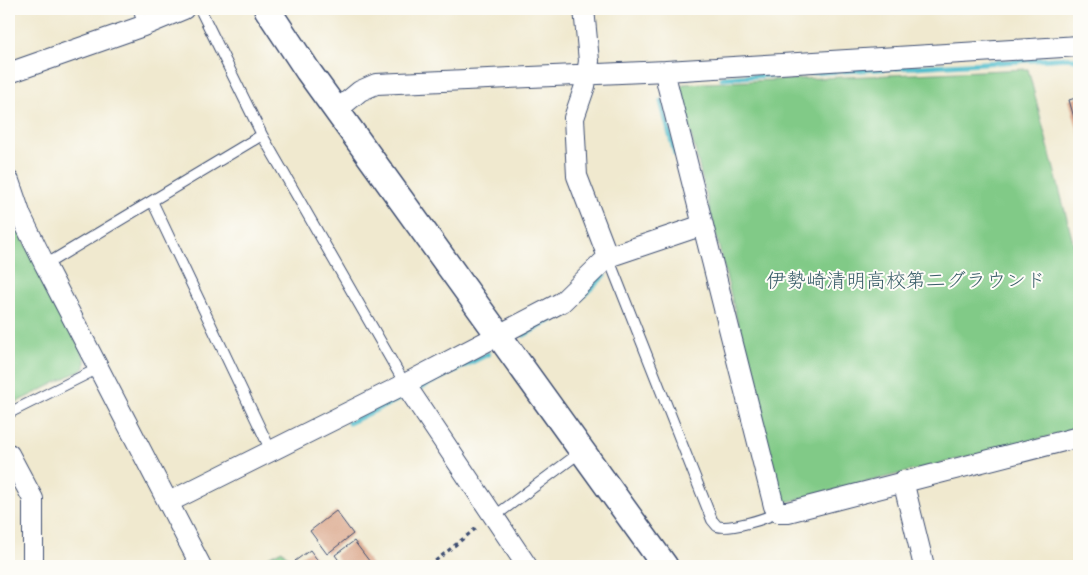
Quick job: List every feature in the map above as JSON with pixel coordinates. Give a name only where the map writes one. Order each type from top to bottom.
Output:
[{"type":"street","points":[[9,72],[141,17],[184,9]]},
{"type":"street","points":[[266,9],[497,336],[665,566]]},
{"type":"street","points":[[584,9],[589,61],[585,86],[574,118],[577,176],[608,257]]},
{"type":"street","points":[[337,110],[360,91],[376,84],[666,71],[1079,46]]},
{"type":"street","points":[[666,71],[667,83],[774,506],[778,512],[788,512],[1079,437]]},
{"type":"street","points":[[9,181],[15,219],[45,265],[201,566]]},
{"type":"street","points":[[168,502],[405,384],[562,302],[608,257],[703,225]]},
{"type":"street","points":[[405,384],[527,566]]},
{"type":"street","points":[[9,454],[33,499],[33,566]]},
{"type":"street","points":[[903,481],[924,566]]},
{"type":"lane","points":[[200,9],[262,135],[405,384]]},
{"type":"lane","points":[[45,265],[262,135]]},
{"type":"lane","points":[[152,201],[270,451]]},
{"type":"lane","points":[[608,257],[712,520],[717,526],[725,527],[769,517],[778,512]]},
{"type":"lane","points":[[9,413],[99,368]]},
{"type":"lane","points":[[495,516],[582,451]]},
{"type":"path","points":[[429,566],[495,516]]},
{"type":"green space","name":"伊勢崎清明高校第二グラウンド","points":[[1028,69],[1079,265],[1079,429],[787,502],[781,498],[680,89],[683,84]]},
{"type":"green space","points":[[11,228],[19,232],[85,358],[85,368],[9,406],[9,229]]},
{"type":"green space","points":[[282,550],[295,566],[250,566]]},
{"type":"building","points":[[1079,97],[1079,135],[1069,100]]},
{"type":"building","points":[[336,511],[353,534],[327,554],[310,531]]},
{"type":"building","points":[[354,541],[373,566],[343,566],[335,555]]},
{"type":"building","points":[[310,550],[322,566],[299,566],[295,561]]},
{"type":"waterway","points":[[722,78],[1069,58],[1079,60]]},
{"type":"waterway","points":[[661,101],[675,154]]},
{"type":"waterway","points":[[524,335],[566,312],[604,276]]},
{"type":"waterway","points":[[414,391],[488,354]]},
{"type":"waterway","points":[[349,423],[407,395]]}]
